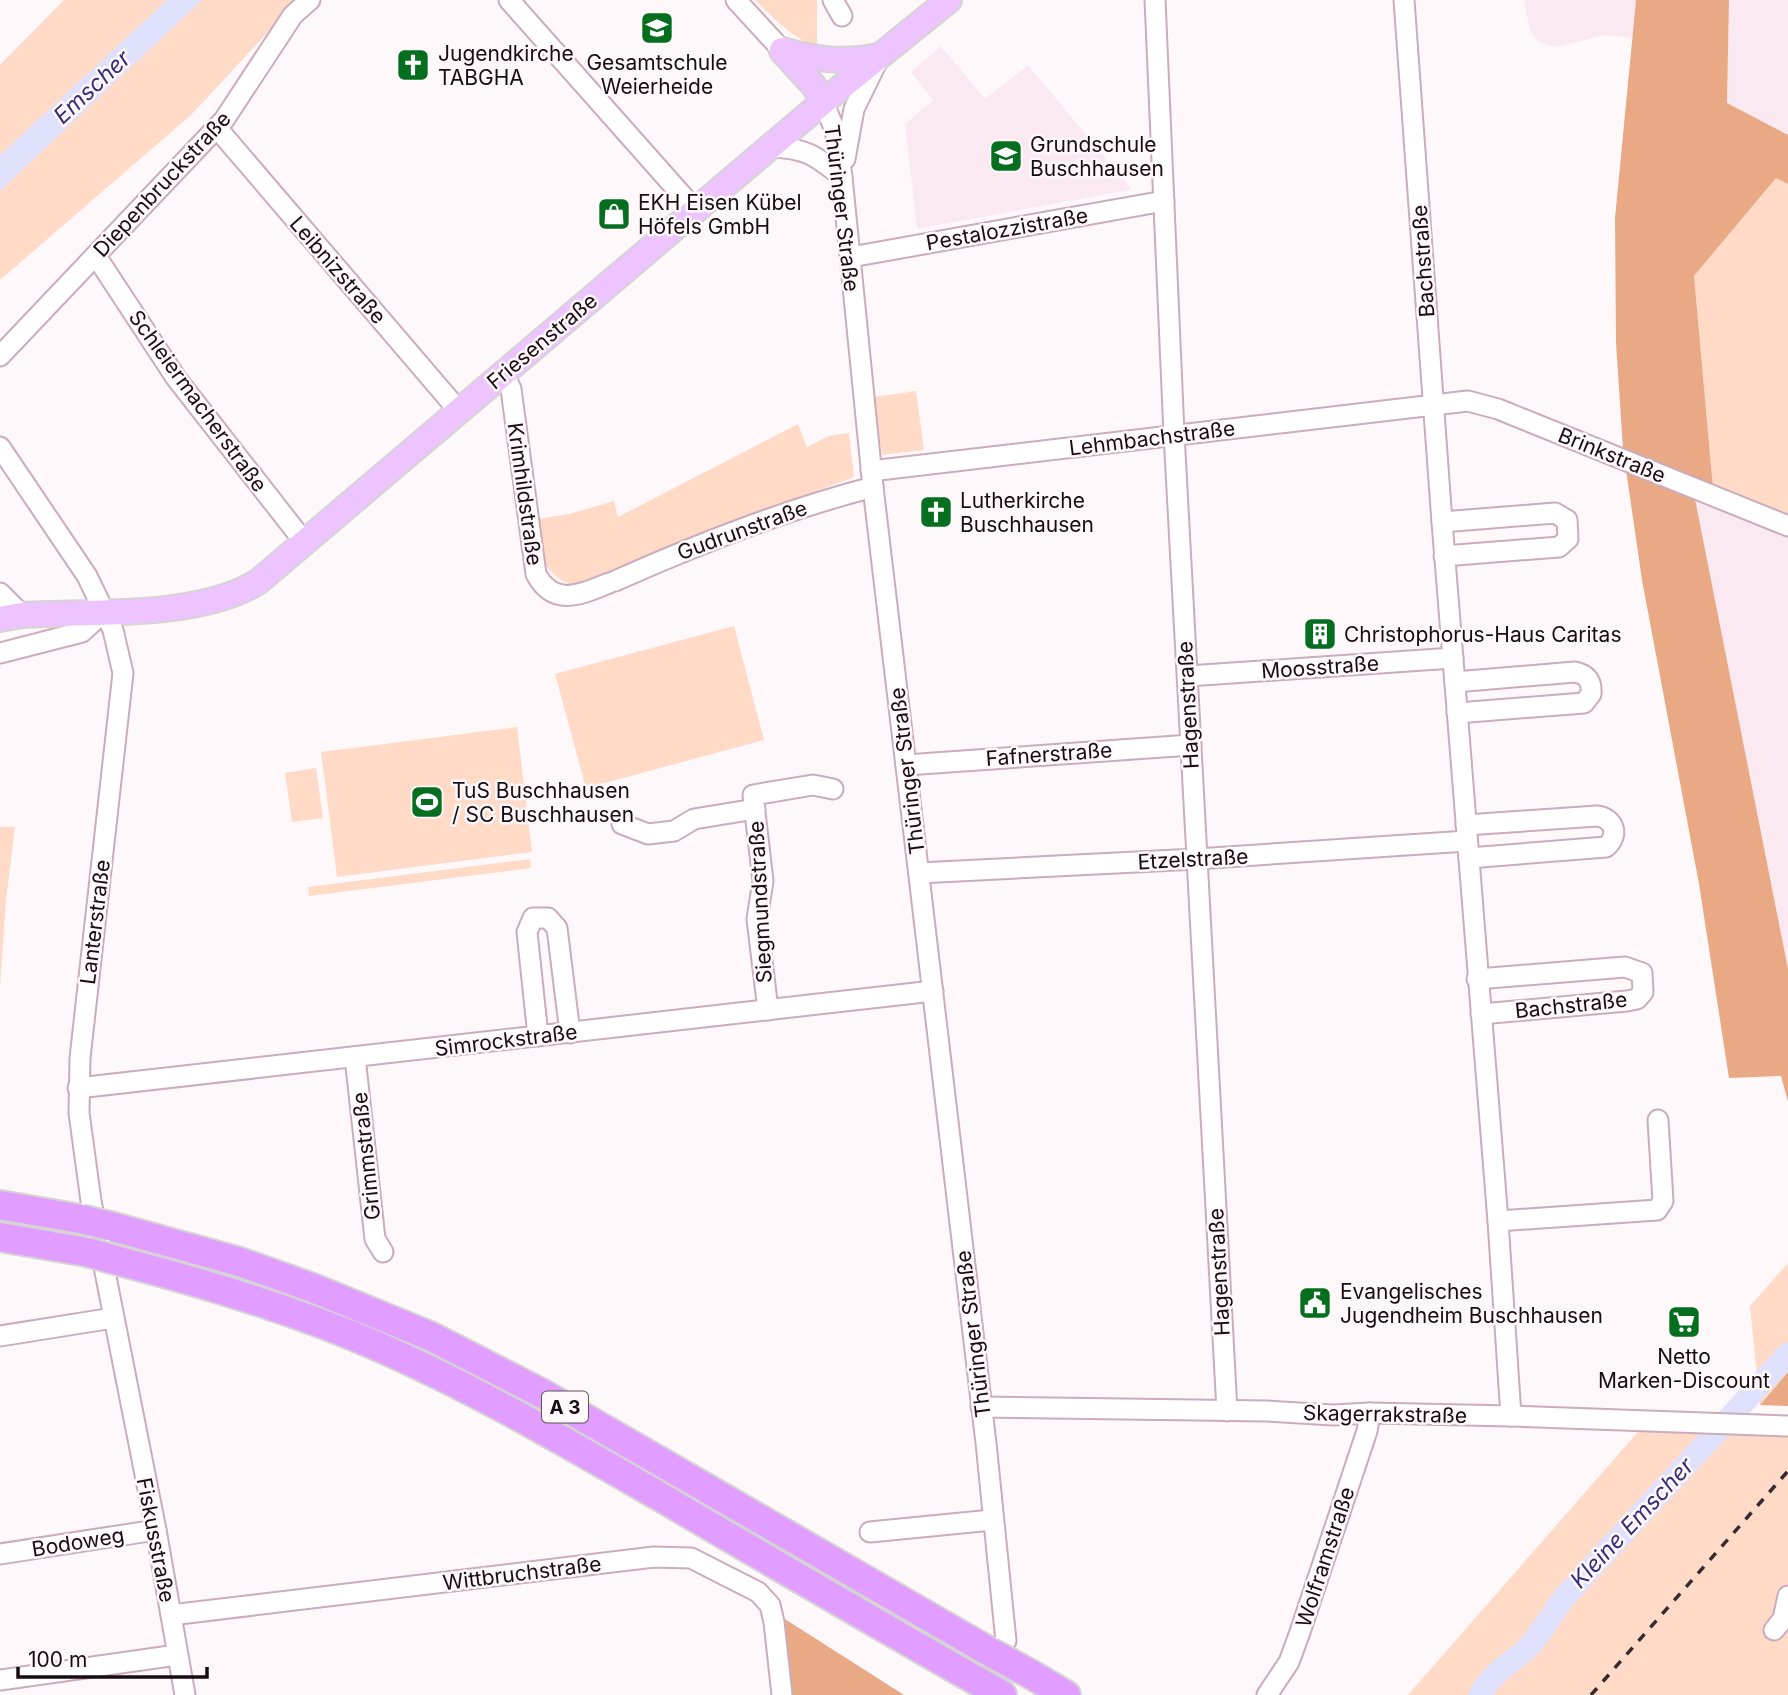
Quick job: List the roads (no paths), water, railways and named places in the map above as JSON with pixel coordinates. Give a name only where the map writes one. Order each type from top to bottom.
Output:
[{"type":"highway","name":"A 3","points":[[0,1205],[110,1226],[240,1262],[313,1288],[430,1336],[543,1394],[998,1647],[1032,1675],[1066,1695]]},
{"type":"highway","name":"A 3","points":[[0,1237],[87,1252],[221,1288],[369,1342],[449,1379],[533,1423],[997,1692]]},
{"type":"main road","name":"Friesenstraße","points":[[11,617],[168,607],[233,595],[259,581],[823,102],[949,0]]},
{"type":"main road","points":[[782,50],[825,61],[841,62],[880,55]]},
{"type":"main road","points":[[782,50],[814,86],[823,102]]},
{"type":"street","name":"Diepenbruckstraße","points":[[0,356],[218,128],[293,15],[310,0]]},
{"type":"street","points":[[509,0],[696,211]]},
{"type":"street","points":[[736,0],[782,50]]},
{"type":"street","name":"Hagenstraße","points":[[1155,0],[1174,434],[1227,1411]]},
{"type":"street","name":"Bachstraße","points":[[1404,0],[1511,1416]]},
{"type":"street","points":[[770,148],[802,150],[842,177],[854,109],[880,55]]},
{"type":"street","name":"Thüringer Straße","points":[[823,102],[835,130],[842,177],[872,479],[986,1443],[998,1647]]},
{"type":"street","name":"Leibnizstraße","points":[[218,128],[459,411]]},
{"type":"street","name":"Pestalozzistraße","points":[[850,257],[1164,201]]},
{"type":"street","name":"Schleiermacherstraße","points":[[96,256],[176,378],[305,543]]},
{"type":"street","name":"Krimhildstraße","points":[[504,374],[511,389],[536,574],[545,586],[564,596],[579,596],[612,582]]},
{"type":"street","name":"Brinkstraße","points":[[1433,404],[1460,401],[1488,405],[1788,526]]},
{"type":"street","name":"Lehmbachstraße","points":[[872,479],[1174,434],[1433,404]]},
{"type":"street","name":"Lanterstraße","points":[[0,447],[86,576],[113,630],[123,673],[78,1088],[81,1137],[134,1427]]},
{"type":"street","name":"Gudrunstraße","points":[[612,582],[674,555],[872,479]]},
{"type":"street","points":[[1442,522],[1555,513],[1567,520],[1568,539],[1559,547],[1444,556]]},
{"type":"street","name":"Friesenstraße","points":[[0,593],[11,617]]},
{"type":"street","points":[[0,653],[82,632],[105,611]]},
{"type":"street","name":"Moosstraße","points":[[1188,676],[1453,658]]},
{"type":"street","points":[[1455,682],[1575,672],[1586,676],[1591,682],[1591,694],[1584,703],[1457,713]]},
{"type":"street","name":"Fafnerstraße","points":[[906,765],[1191,745]]},
{"type":"street","points":[[622,824],[648,834],[674,831],[694,819],[813,785],[833,789]]},
{"type":"street","name":"Siegmundstraße","points":[[754,802],[763,881],[757,919],[768,1010]]},
{"type":"street","points":[[1597,816],[1604,817],[1613,826],[1614,836],[1611,844],[1606,847],[1467,841],[1597,816]]},
{"type":"street","name":"Etzelstraße","points":[[919,873],[1196,859],[1467,841]]},
{"type":"street","points":[[538,1036],[527,932],[533,918],[542,917],[548,918],[557,928],[570,1033]]},
{"type":"street","name":"Bachstraße","points":[[1478,979],[1625,967],[1642,973],[1643,992],[1637,999],[1481,1014]]},
{"type":"street","name":"Simrockstraße","points":[[78,1088],[933,991]]},
{"type":"street","name":"Grimmstraße","points":[[355,1057],[375,1239],[383,1252]]},
{"type":"street","points":[[1498,1221],[1657,1210],[1663,1201],[1658,1120]]},
{"type":"street","points":[[0,1336],[113,1318]]},
{"type":"street","name":"Skagerrakstraße","points":[[981,1407],[1511,1416],[1788,1426]]},
{"type":"street","name":"Wolframstraße","points":[[1267,1695],[1289,1662],[1300,1632],[1367,1431],[1370,1413]]},
{"type":"street","name":"Fiskusstraße","points":[[134,1427],[156,1530],[185,1695]]},
{"type":"street","points":[[870,1531],[992,1520]]},
{"type":"street","name":"Bodoweg","points":[[0,1554],[156,1530]]},
{"type":"street","name":"Wittbruchstraße","points":[[171,1615],[654,1558],[691,1559],[758,1592],[769,1605],[774,1622],[782,1695]]},
{"type":"street","points":[[1774,1630],[1783,1619],[1788,1596]]},
{"type":"street","points":[[0,1680],[177,1655]]},
{"type":"water","name":"Emscher","points":[[167,0],[202,0],[0,191],[0,155]]},
{"type":"waterway","name":"Kleine Emscher","points":[[1480,1695],[1492,1678],[1534,1641],[1562,1600],[1788,1354]]},
{"type":"railway","points":[[1591,1695],[1788,1471]]},
{"type":"place","name":"Gesamtschule Weierheide","points":[[657,28]]},
{"type":"place","name":"Jugendkirche TABGHA","points":[[413,65]]},
{"type":"place","name":"Grundschule Buschhausen","points":[[1006,156]]},
{"type":"place","name":"EKH Eisen Kübel Höfels GmbH","points":[[614,214]]},
{"type":"place","name":"Lutherkirche Buschhausen","points":[[936,512]]},
{"type":"place","name":"Christophorus-Haus Caritas","points":[[1320,634]]},
{"type":"place","name":"TuS Buschhausen / SC Buschhausen","points":[[427,802]]},
{"type":"place","name":"Evangelisches Jugendheim Buschhausen","points":[[1315,1303]]},
{"type":"place","name":"Netto Marken-Discount","points":[[1684,1322]]}]
